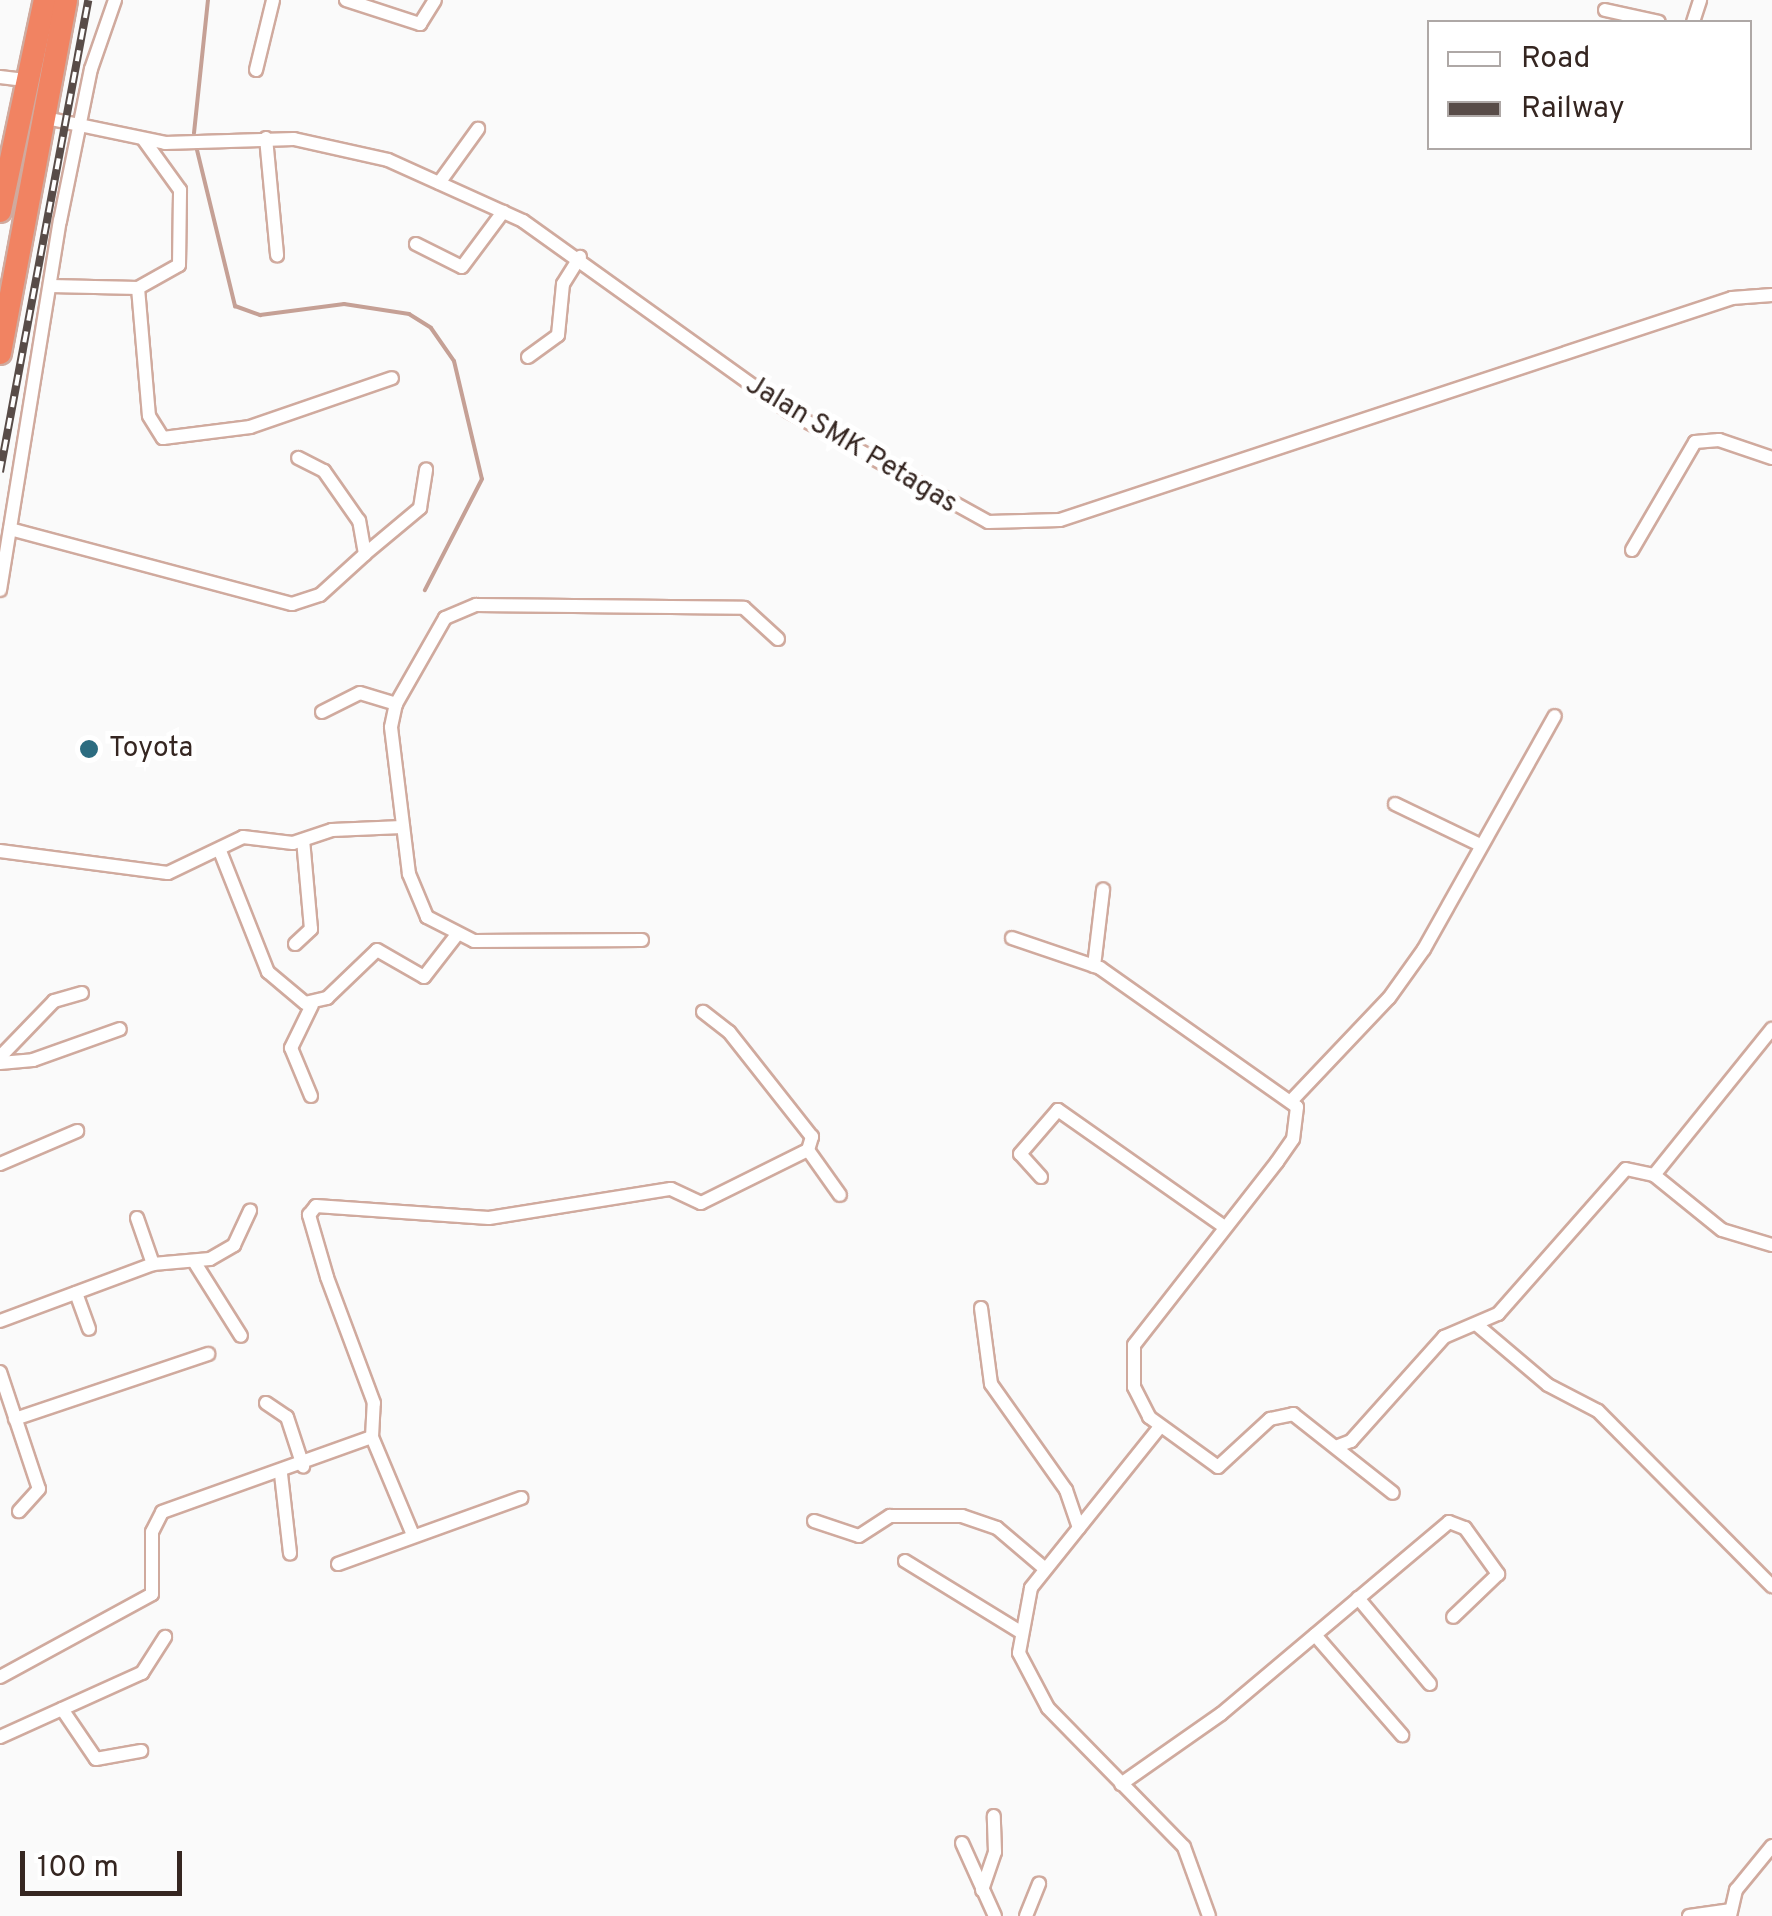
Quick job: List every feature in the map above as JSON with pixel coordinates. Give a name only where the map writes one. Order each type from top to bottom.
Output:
[{"type":"highway","points":[[0,211],[4,166],[45,0]]},
{"type":"highway","points":[[0,353],[66,0]]},
{"type":"street","points":[[0,590],[91,68],[115,0]]},
{"type":"street","points":[[256,70],[273,0]]},
{"type":"street","points":[[346,0],[420,24],[435,0]]},
{"type":"street","points":[[1605,10],[1650,20]]},
{"type":"street","points":[[0,77],[25,80]]},
{"type":"street","name":"Jalan SMK Petagas","points":[[41,118],[144,140],[266,138],[359,151],[439,183],[503,212],[580,257],[676,337],[788,412],[939,502],[988,522],[1023,525],[1732,298],[1772,296]]},
{"type":"street","points":[[439,183],[478,129]]},
{"type":"street","points":[[266,138],[277,254]]},
{"type":"street","points":[[51,286],[138,288],[179,266],[180,190],[144,140]]},
{"type":"street","points":[[416,244],[462,267],[503,212]]},
{"type":"street","points":[[528,357],[558,335],[563,284],[580,257]]},
{"type":"street","points":[[138,288],[148,416],[163,438],[250,428],[392,378]]},
{"type":"street","points":[[1632,550],[1696,442],[1719,440],[1772,458]]},
{"type":"street","points":[[298,458],[324,470],[358,521],[365,554]]},
{"type":"street","points":[[10,530],[292,604],[320,595],[420,508],[426,469]]},
{"type":"street","points":[[642,940],[455,937],[414,898],[390,720],[396,704],[445,618],[476,605],[744,608],[778,639]]},
{"type":"street","points":[[322,712],[360,692],[396,704]]},
{"type":"street","points":[[1394,1493],[1292,1414],[1280,1414],[1218,1466],[1159,1428],[1134,1388],[1134,1344],[1292,1139],[1293,1099],[1403,978],[1474,866],[1476,843],[1555,716]]},
{"type":"street","points":[[1395,804],[1476,843]]},
{"type":"street","points":[[0,851],[168,874],[254,835],[304,840],[332,830],[402,827]]},
{"type":"street","points":[[295,944],[311,928],[304,840]]},
{"type":"street","points":[[220,851],[268,972],[312,1005]]},
{"type":"street","points":[[1094,966],[1103,890]]},
{"type":"street","points":[[311,1096],[290,1048],[312,1005],[378,950],[424,977],[455,937]]},
{"type":"street","points":[[1012,938],[1094,966],[1293,1099]]},
{"type":"street","points":[[0,1060],[54,1000],[82,993]]},
{"type":"street","points":[[413,1535],[372,1437],[374,1403],[327,1277],[309,1215],[316,1206],[489,1218],[671,1189],[701,1203],[808,1150],[812,1137],[729,1032],[704,1012]]},
{"type":"street","points":[[0,1060],[33,1060],[120,1029]]},
{"type":"street","points":[[1654,1174],[1768,1045],[1772,1029]]},
{"type":"street","points":[[1041,1177],[1020,1154],[1058,1110],[1223,1226]]},
{"type":"street","points":[[0,1164],[77,1131]]},
{"type":"street","points":[[808,1150],[840,1195]]},
{"type":"street","points":[[1338,1446],[1351,1442],[1444,1337],[1498,1314],[1614,1175],[1626,1169],[1654,1174],[1722,1230],[1772,1246]]},
{"type":"street","points":[[0,1321],[153,1264],[195,1263],[234,1245],[250,1210]]},
{"type":"street","points":[[137,1218],[153,1264]]},
{"type":"street","points":[[195,1263],[241,1336]]},
{"type":"street","points":[[76,1293],[89,1329]]},
{"type":"street","points":[[981,1308],[991,1384],[1066,1490],[1080,1528]]},
{"type":"street","points":[[1476,1324],[1548,1385],[1598,1411],[1772,1586]]},
{"type":"street","points":[[15,1419],[208,1354]]},
{"type":"street","points":[[0,1372],[39,1489],[18,1511]]},
{"type":"street","points":[[266,1403],[287,1417],[303,1466]]},
{"type":"street","points":[[1159,1428],[1044,1568],[1020,1631],[1028,1684],[1184,1847],[1209,1916]]},
{"type":"street","points":[[0,1677],[152,1594],[152,1532],[162,1512],[303,1466],[372,1437]]},
{"type":"street","points":[[280,1474],[290,1553]]},
{"type":"street","points":[[338,1564],[522,1498]]},
{"type":"street","points":[[814,1521],[860,1536],[890,1516],[962,1516],[997,1528],[1044,1568]]},
{"type":"street","points":[[1121,1784],[1316,1635],[1454,1523],[1498,1577],[1453,1617]]},
{"type":"street","points":[[904,1561],[1020,1631]]},
{"type":"street","points":[[1358,1598],[1430,1684]]},
{"type":"street","points":[[1316,1635],[1402,1734]]},
{"type":"street","points":[[0,1738],[142,1673],[166,1638]]},
{"type":"street","points":[[62,1710],[96,1758],[141,1751]]},
{"type":"street","points":[[982,1890],[995,1852],[994,1816]]},
{"type":"street","points":[[962,1842],[995,1916]]},
{"type":"street","points":[[1688,1916],[1730,1913],[1736,1890],[1772,1846]]},
{"type":"street","points":[[1026,1916],[1039,1884]]},
{"type":"waterway","points":[[194,133],[208,0]]},
{"type":"waterway","points":[[197,150],[235,306],[260,315],[344,304],[409,314],[431,328],[454,361],[482,479],[425,590]]},
{"type":"railway","points":[[0,472],[88,0]]},
{"type":"place","name":"Toyota","points":[[89,749]]}]
